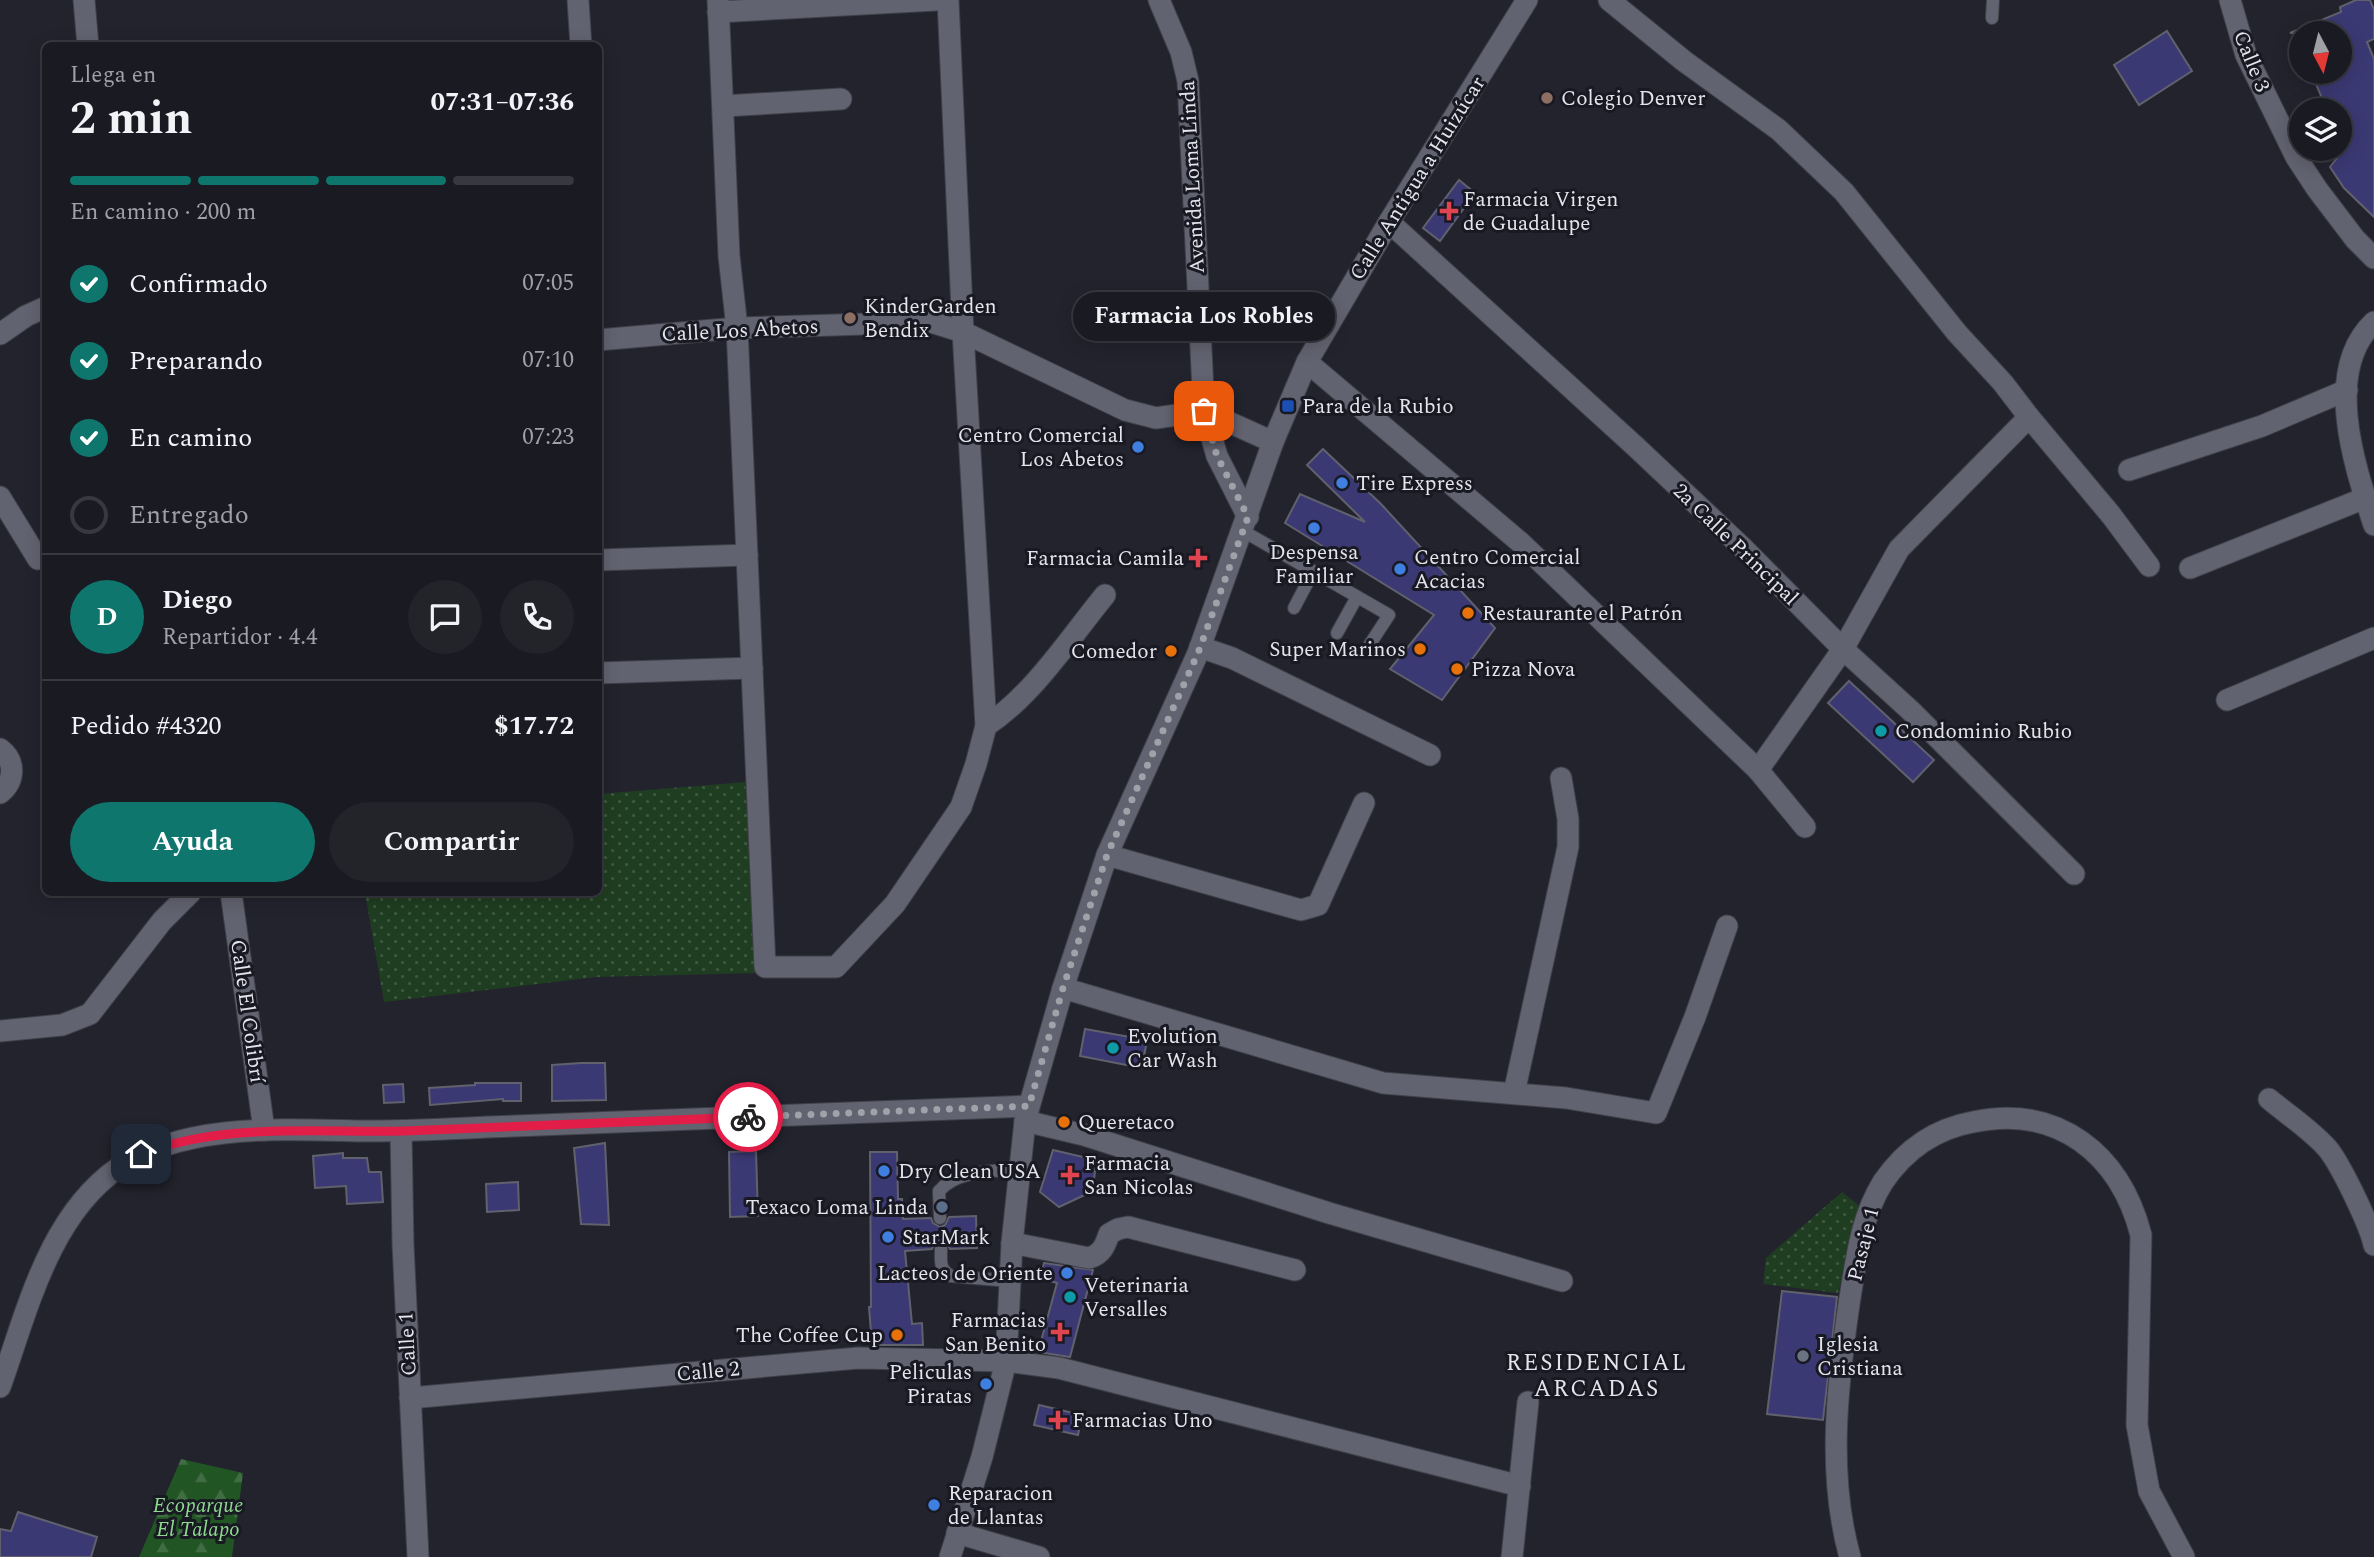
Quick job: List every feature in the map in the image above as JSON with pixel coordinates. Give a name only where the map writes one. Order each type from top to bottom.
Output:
[{"type":"street","points":[[84,0],[88,42]]},
{"type":"street","points":[[578,0],[582,42]]},
{"type":"street","points":[[936,0],[718,6],[729,256],[737,328],[765,967],[836,967],[895,904],[961,807],[986,726],[963,332],[948,0]]},
{"type":"street","name":"Avenida Loma Linda","points":[[1159,0],[1181,52],[1188,81],[1204,411],[1217,456],[1245,524]]},
{"type":"street","name":"Calle Antigua a Huizúcar","points":[[950,1557],[982,1457],[1006,1361],[1012,1243],[1027,1114],[1063,988],[1107,855],[1200,647],[1273,442],[1307,362],[1389,222],[1527,0]]},
{"type":"street","points":[[1609,0],[1684,61],[1779,130],[1844,192],[1957,333],[2003,383],[2111,515],[2149,566]]},
{"type":"street","name":"Calle 3","points":[[2230,0],[2246,55],[2296,157],[2355,239],[2374,258]]},
{"type":"street","points":[[724,106],[841,99]]},
{"type":"street","name":"2a Calle Principal","points":[[1389,222],[1743,548],[2074,874]]},
{"type":"street","points":[[0,334],[42,309]]},
{"type":"street","name":"Calle Los Abetos","points":[[602,340],[737,328],[931,322],[963,332],[1125,410],[1156,418],[1204,411]]},
{"type":"street","points":[[2374,322],[2356,344],[2351,360],[2346,412],[2365,498],[2374,525]]},
{"type":"street","points":[[1307,362],[1521,543],[1758,770],[1805,827]]},
{"type":"street","points":[[2129,470],[2262,426],[2347,390]]},
{"type":"street","points":[[1204,411],[1273,442]]},
{"type":"street","points":[[1758,770],[1843,649],[1899,549],[2029,417]]},
{"type":"street","points":[[0,497],[38,559]]},
{"type":"street","points":[[2190,569],[2365,498]]},
{"type":"street","points":[[602,560],[747,555]]},
{"type":"street","points":[[986,726],[1021,698],[1105,595]]},
{"type":"street","points":[[2227,700],[2374,638]]},
{"type":"street","points":[[1200,647],[1232,658],[1430,755]]},
{"type":"street","points":[[602,673],[752,668]]},
{"type":"street","points":[[0,749],[9,759],[12,773],[10,782],[0,793]]},
{"type":"street","points":[[1514,1093],[1568,847],[1568,820],[1561,778]]},
{"type":"street","points":[[1107,855],[1301,910],[1318,905],[1364,803]]},
{"type":"street","points":[[0,1031],[62,1025],[90,1014],[162,921],[187,896]]},
{"type":"street","name":"Calle El Colibrí","points":[[232,896],[264,1130]]},
{"type":"street","points":[[1063,988],[1383,1083],[1566,1098],[1656,1113],[1695,1017],[1727,926]]},
{"type":"street","points":[[2269,1099],[2329,1150],[2356,1199],[2374,1245]]},
{"type":"street","points":[[0,1387],[47,1255],[99,1183],[141,1154],[167,1144],[264,1130],[401,1131],[1027,1114],[1084,1135],[1328,1213],[1562,1281]]},
{"type":"street","name":"Pasaje 1","points":[[1850,1557],[1839,1508],[1836,1411],[1857,1251],[1869,1209],[1894,1168],[1924,1139],[1964,1123],[2009,1117],[2031,1119],[2060,1128],[2080,1140],[2098,1154],[2117,1176],[2135,1210],[2141,1235],[2137,1425],[2149,1491],[2184,1557]]},
{"type":"street","name":"Calle 1","points":[[401,1131],[403,1244],[418,1557]]},
{"type":"street","points":[[1012,1243],[1089,1258],[1104,1249],[1109,1234],[1118,1228],[1128,1227],[1295,1270]]},
{"type":"street","name":"Calle 2","points":[[410,1398],[858,1358],[1006,1361],[1059,1368],[1520,1486]]},
{"type":"street","points":[[1512,1557],[1528,1402]]},
{"type":"street","points":[[957,1533],[1039,1557]]},
{"type":"lane","points":[[1992,18],[1993,0]]},
{"type":"lane","points":[[1245,524],[1313,572],[1389,615],[1370,644]]},
{"type":"lane","points":[[1294,608],[1313,572]]},
{"type":"lane","points":[[1336,633],[1357,597]]},
{"type":"lane","points":[[940,1217],[939,1191],[952,1180],[967,1175],[1020,1169]]},
{"type":"lane","points":[[941,1249],[940,1265],[943,1271],[951,1276],[1010,1281]]},
{"type":"green space","points":[[745,782],[758,973],[597,977],[384,1002],[366,896],[602,896],[602,794]]},
{"type":"green space","points":[[1842,1192],[1866,1211],[1851,1242],[1838,1293],[1763,1284],[1766,1258]]},
{"type":"green space","name":"Ecoparque El Talapo","points":[[181,1459],[243,1473],[232,1557],[139,1557]]},
{"type":"building","points":[[2356,0],[2370,0],[2374,10],[2374,39],[2367,42],[2374,59],[2374,217],[2344,188],[2330,167],[2335,161],[2352,161],[2352,98],[2322,98],[2316,84],[2352,84],[2352,21],[2319,21],[2341,12],[2340,7]]},
{"type":"building","points":[[2167,31],[2192,71],[2139,105],[2114,65]]},
{"type":"building","name":"Farmacia Virgen de Guadalupe","points":[[1459,180],[1475,193],[1440,241],[1423,228]]},
{"type":"building","name":"Centro Comercial Acacias","points":[[1323,449],[1381,504],[1495,628],[1442,700],[1390,669],[1434,615],[1285,523],[1300,494],[1365,522],[1307,465]]},
{"type":"building","name":"Condominio Rubio","points":[[1849,681],[1934,760],[1913,782],[1828,703]]},
{"type":"building","name":"Evolution Car Wash","points":[[1085,1029],[1147,1040],[1142,1068],[1080,1056]]},
{"type":"building","points":[[605,1063],[606,1100],[552,1101],[552,1065]]},
{"type":"building","points":[[475,1083],[521,1083],[521,1101],[503,1099],[430,1105],[429,1088]]},
{"type":"building","points":[[403,1084],[404,1102],[384,1103],[383,1085]]},
{"type":"building","points":[[605,1143],[609,1225],[581,1224],[574,1148]]},
{"type":"building","name":"Farmacia San Nicolas","points":[[1053,1150],[1096,1160],[1093,1191],[1059,1207],[1040,1192]]},
{"type":"building","points":[[756,1151],[758,1216],[730,1217],[729,1152]]},
{"type":"building","points":[[870,1152],[897,1152],[898,1199],[902,1199],[903,1219],[931,1218],[933,1223],[940,1227],[945,1225],[949,1217],[976,1216],[977,1248],[950,1249],[946,1242],[940,1240],[932,1249],[905,1251],[912,1324],[922,1323],[923,1345],[872,1345],[869,1307]]},
{"type":"building","points":[[343,1153],[343,1158],[367,1158],[369,1172],[381,1172],[383,1202],[347,1204],[346,1186],[315,1188],[313,1156]]},
{"type":"building","points":[[518,1182],[519,1210],[487,1212],[486,1184]]},
{"type":"building","points":[[1044,1263],[1093,1270],[1070,1357],[1038,1352],[1057,1283],[1040,1278]]},
{"type":"building","name":"Iglesia Cristiana","points":[[1782,1291],[1837,1297],[1823,1420],[1767,1414]]},
{"type":"building","name":"Farmacias Uno","points":[[1039,1405],[1082,1415],[1078,1435],[1034,1425]]},
{"type":"building","points":[[18,1512],[97,1537],[91,1557],[0,1557],[0,1529],[11,1531]]},
{"type":"way so far","points":[[748,1117],[1029,1106],[1063,988],[1107,855],[1198,653],[1248,517],[1217,456],[1204,411]]},
{"type":"place","name":"Colegio Denver","points":[[1547,98]]},
{"type":"place","name":"Farmacia Virgen de Guadalupe","points":[[1449,211]]},
{"type":"place","name":"KinderGarden Bendix","points":[[850,318]]},
{"type":"place","name":"Para de la Rubio","points":[[1288,406]]},
{"type":"place","name":"Farmacia Los Robles","points":[[1204,411]]},
{"type":"place","name":"Centro Comercial Los Abetos","points":[[1138,447]]},
{"type":"place","name":"Tire Express","points":[[1342,483]]},
{"type":"place","name":"Despensa Familiar","points":[[1314,528]]},
{"type":"place","name":"Farmacia Camila","points":[[1198,558]]},
{"type":"place","name":"Centro Comercial Acacias","points":[[1400,569]]},
{"type":"place","name":"Restaurante el Patrón","points":[[1468,613]]},
{"type":"place","name":"Super Marinos","points":[[1420,649]]},
{"type":"place","name":"Comedor","points":[[1171,651]]},
{"type":"place","name":"Pizza Nova","points":[[1457,669]]},
{"type":"place","name":"Condominio Rubio","points":[[1881,731]]},
{"type":"place","name":"Evolution Car Wash","points":[[1113,1048]]},
{"type":"place","name":"Queretaco","points":[[1064,1122]]},
{"type":"place","name":"Dry Clean USA","points":[[884,1171]]},
{"type":"place","name":"Farmacia San Nicolas","points":[[1070,1175]]},
{"type":"place","name":"Texaco Loma Linda","points":[[942,1207]]},
{"type":"place","name":"StarMark","points":[[888,1237]]},
{"type":"place","name":"Lacteos de Oriente","points":[[1067,1273]]},
{"type":"place","name":"Veterinaria Versalles","points":[[1070,1297]]},
{"type":"place","name":"Farmacias San Benito","points":[[1060,1332]]},
{"type":"place","name":"The Coffee Cup","points":[[897,1335]]},
{"type":"place","name":"Iglesia Cristiana","points":[[1803,1356]]},
{"type":"place","name":"Peliculas Piratas","points":[[986,1384]]},
{"type":"place","name":"Farmacias Uno","points":[[1058,1420]]},
{"type":"place","name":"Reparacion de Llantas","points":[[934,1505]]},
{"type":"district","name":"RESIDENCIAL ARCADAS","points":[[1597,1375]]},
{"type":"route","points":[[141,1154],[167,1144],[264,1130],[401,1131],[748,1117]]}]
